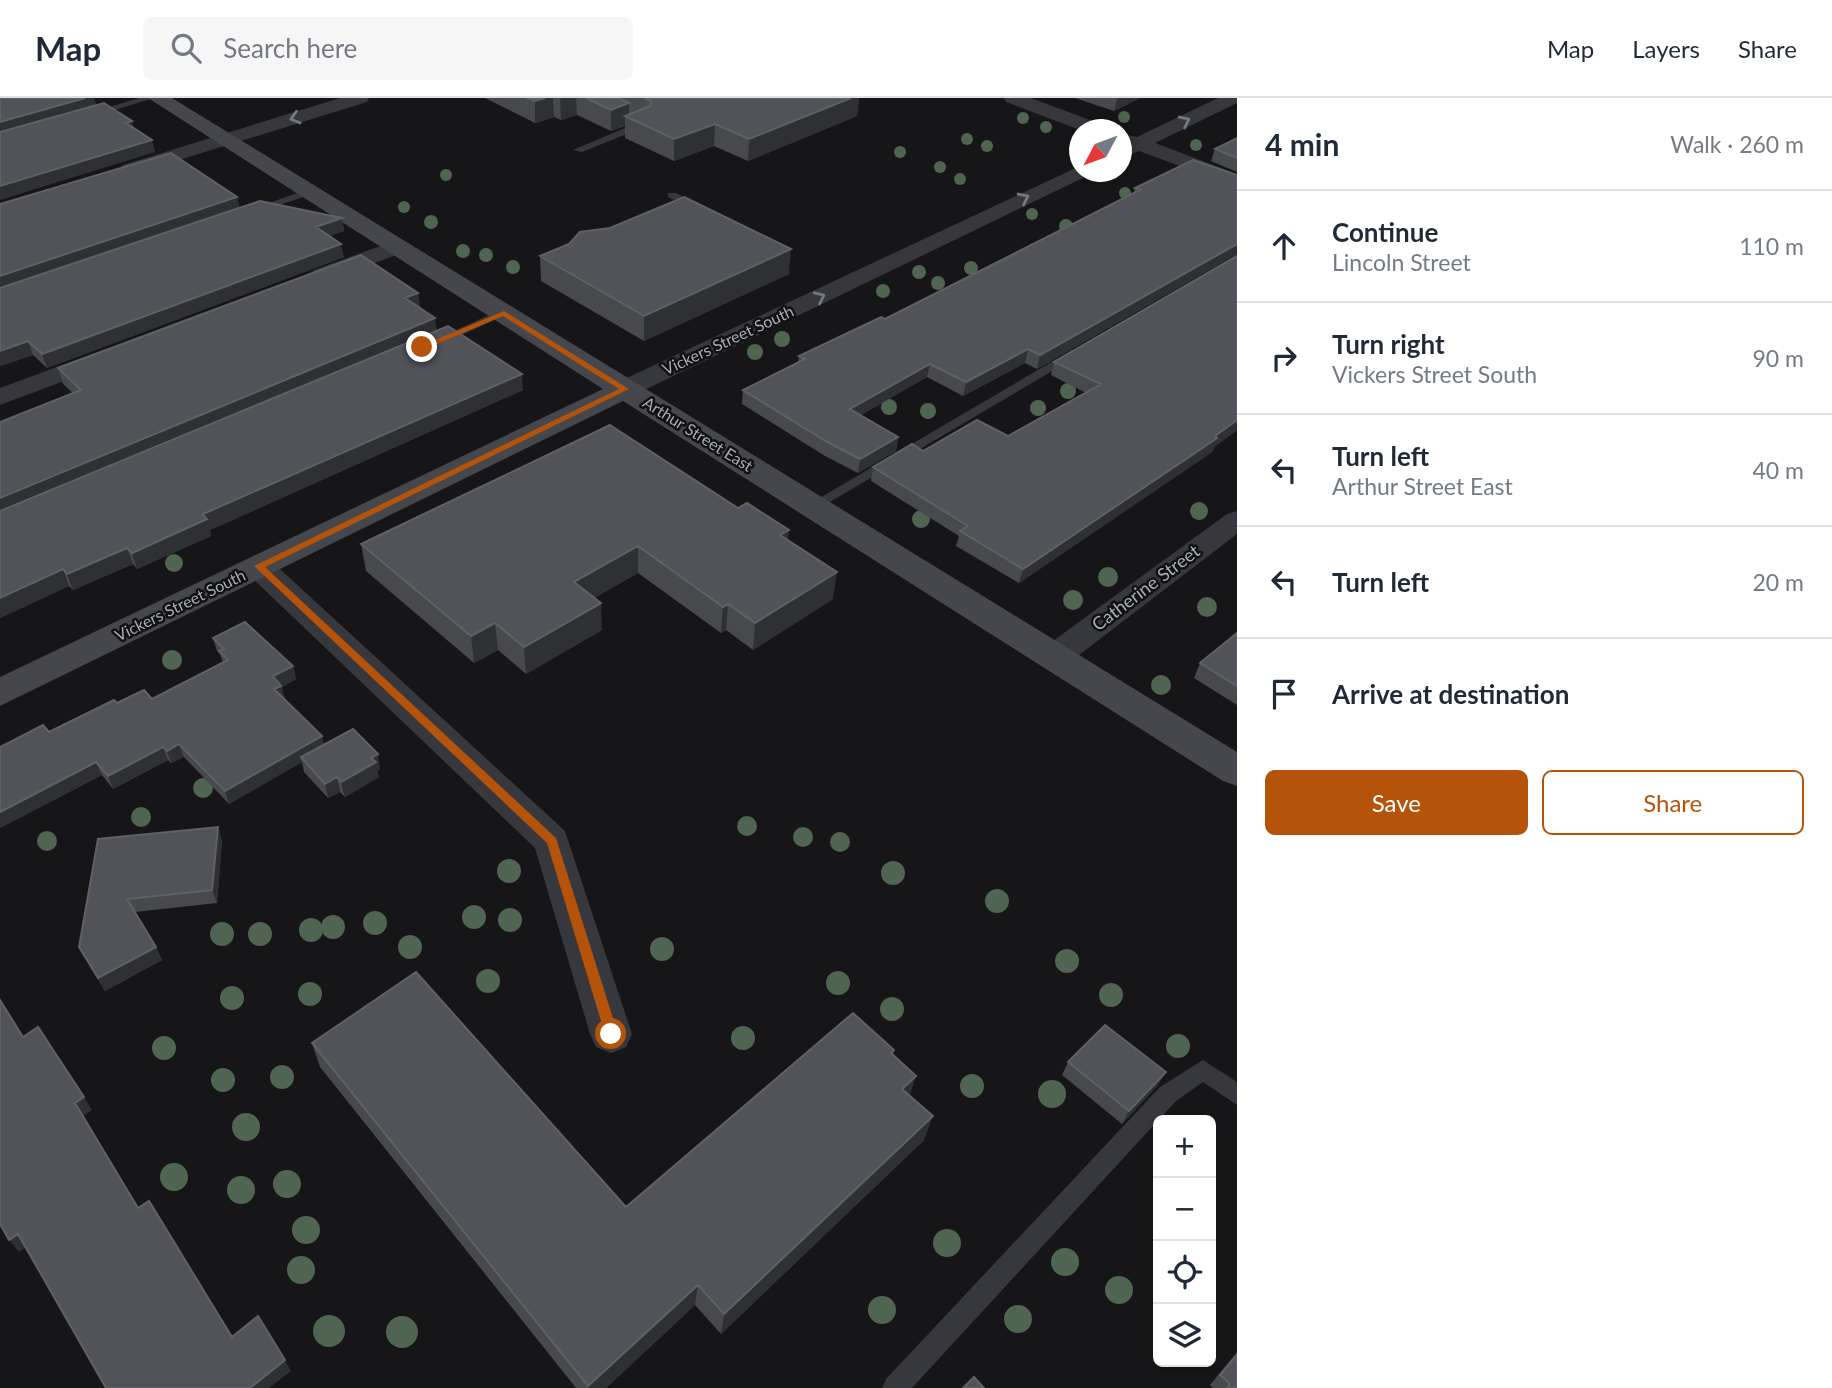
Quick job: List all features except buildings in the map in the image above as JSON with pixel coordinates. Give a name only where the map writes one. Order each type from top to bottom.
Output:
[{"type":"main road","name":"Arthur Street East","points":[[158,98],[1237,771]]},
{"type":"main road","name":"Vickers Street South","points":[[0,693],[625,389]]},
{"type":"street","points":[[105,177],[360,98]]},
{"type":"street","points":[[1013,98],[1069,119]]},
{"type":"street","points":[[1132,142],[1233,98]]},
{"type":"street","points":[[1132,146],[1237,181]]},
{"type":"street","name":"Vickers Street South","points":[[625,389],[1069,177]]},
{"type":"street","points":[[302,283],[397,247]]},
{"type":"street","points":[[0,397],[127,349]]},
{"type":"street","name":"Catherine Street","points":[[1054,657],[1237,520]]},
{"type":"street","points":[[258,566],[552,841],[611,1034]]},
{"type":"lane","points":[[76,119],[149,98]]},
{"type":"lane","points":[[578,150],[644,125],[633,120]]},
{"type":"lane","points":[[237,216],[308,192]]},
{"type":"lane","points":[[671,195],[715,217]]},
{"type":"lane","points":[[422,347],[504,313]]},
{"type":"lane","points":[[813,506],[1088,345]]},
{"type":"lane","points":[[895,1388],[1168,1094],[1203,1070],[1237,1095]]},
{"type":"route","points":[[422,347],[504,313],[625,389],[258,566],[552,841],[611,1034]]}]
